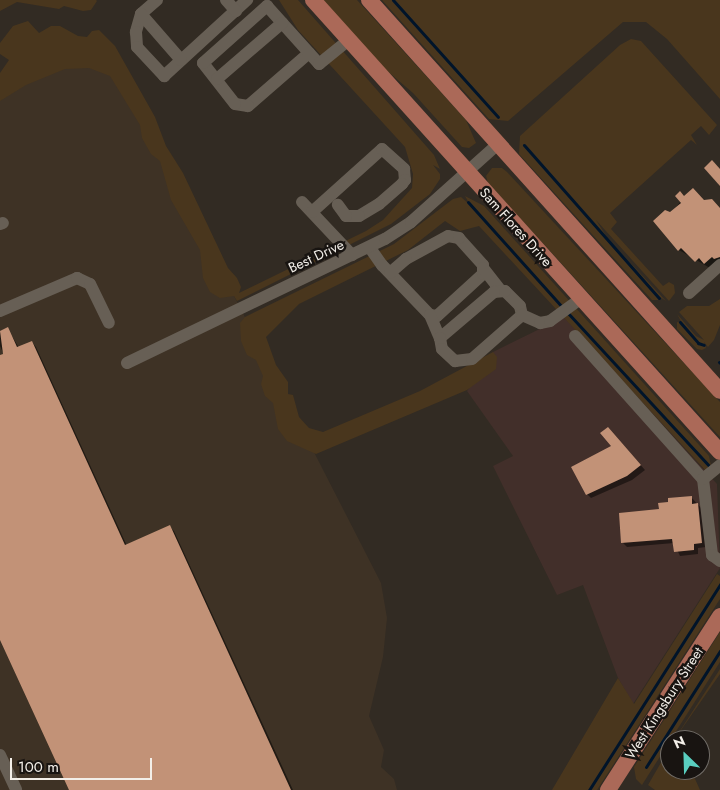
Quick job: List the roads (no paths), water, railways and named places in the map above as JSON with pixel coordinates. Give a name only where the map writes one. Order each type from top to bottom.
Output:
[{"type":"main road","name":"Sam Flores Drive","points":[[313,0],[580,299],[720,452]]},
{"type":"main road","points":[[368,0],[720,392]]},
{"type":"main road","name":"West Kingsbury Street","points":[[608,790],[720,616]]},
{"type":"street","points":[[157,0],[141,14],[136,32],[137,47],[164,76],[247,0]]},
{"type":"street","points":[[226,0],[236,11]]},
{"type":"street","points":[[309,53],[248,106],[226,82],[219,81],[203,63],[264,3],[319,64],[349,40]]},
{"type":"street","points":[[141,14],[181,60]]},
{"type":"street","points":[[219,81],[282,23]]},
{"type":"street","name":"Best Drive","points":[[127,363],[370,248],[412,222],[498,144]]},
{"type":"street","points":[[312,212],[333,200],[382,149],[404,169],[405,180],[379,204],[359,216],[351,215],[350,211],[333,200]]},
{"type":"street","points":[[302,202],[352,256]]},
{"type":"street","points":[[370,248],[390,273],[430,316],[440,338],[442,349],[448,357],[464,361],[472,359],[522,315],[523,310],[516,301],[500,290],[459,238],[448,236],[406,259],[390,273]]},
{"type":"street","points":[[689,293],[720,265]]},
{"type":"street","points":[[430,316],[437,316],[444,310],[483,274],[483,268]]},
{"type":"street","points":[[0,311],[77,278],[90,284],[109,323]]},
{"type":"street","points":[[440,338],[488,296],[500,290]]},
{"type":"street","points":[[522,315],[540,323],[550,321],[580,299]]},
{"type":"street","points":[[575,336],[703,479],[712,555],[720,561]]},
{"type":"street","points":[[703,479],[720,465]]},
{"type":"street","points":[[0,755],[16,790]]},
{"type":"waterway","points":[[393,0],[498,117]]},
{"type":"waterway","points":[[524,145],[659,298]]},
{"type":"waterway","points":[[468,202],[563,308]]},
{"type":"waterway","points":[[567,312],[709,466]]},
{"type":"waterway","points":[[680,322],[698,343],[704,345]]},
{"type":"waterway","points":[[589,790],[720,584]]},
{"type":"waterway","points":[[646,767],[720,651]]}]
